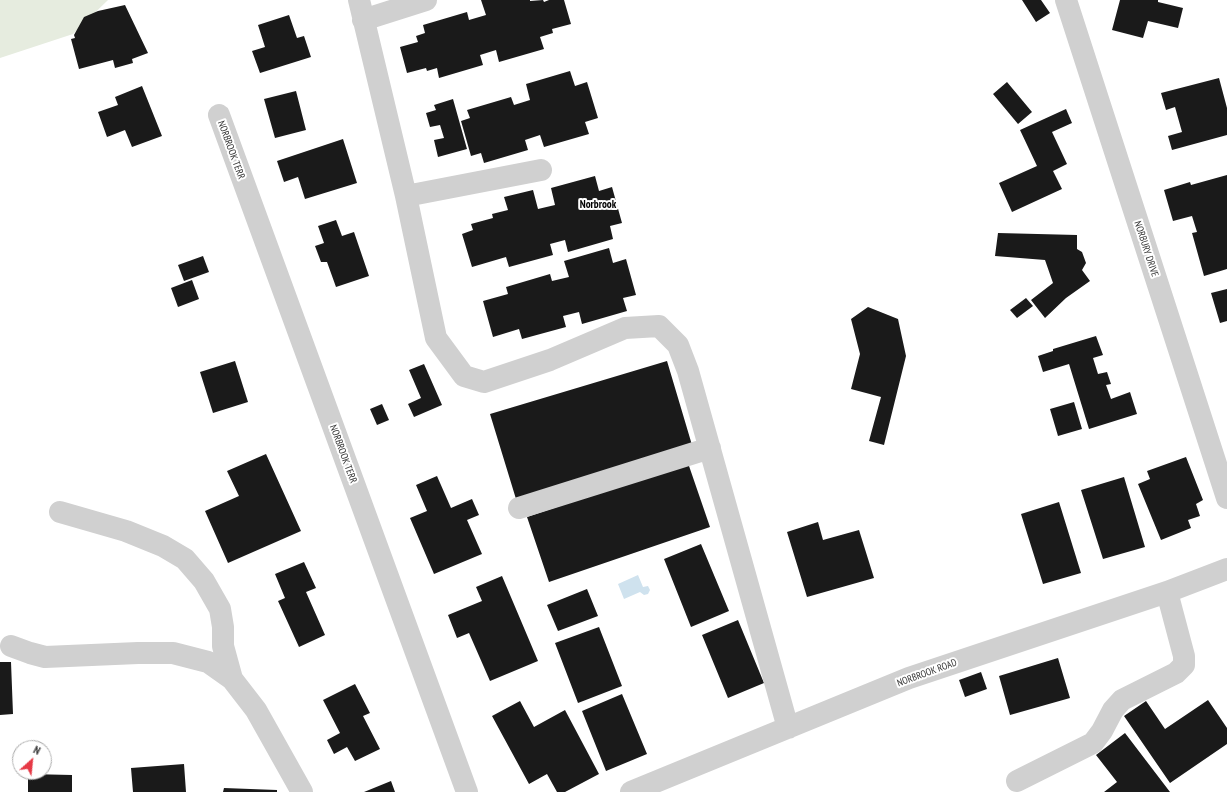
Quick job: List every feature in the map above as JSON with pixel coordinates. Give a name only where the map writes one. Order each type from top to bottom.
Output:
[{"type":"street","points":[[426,0],[361,10],[406,196],[436,338],[464,376],[484,382],[550,360],[625,328],[659,326],[678,345],[688,371],[788,728]]},
{"type":"street","name":"NORBURY DRIVE","points":[[1066,0],[1227,498]]},
{"type":"street","name":"NORBROOK TERR","points":[[219,115],[467,792]]},
{"type":"street","points":[[406,196],[541,170]]},
{"type":"street","points":[[519,508],[710,448]]},
{"type":"street","points":[[60,512],[126,532],[163,546],[185,559],[204,581],[220,609],[223,627],[223,646],[232,679]]},
{"type":"street","name":"NORBROOK ROAD","points":[[632,792],[909,678],[1167,592],[1227,569]]},
{"type":"street","points":[[1017,781],[1093,743],[1102,731],[1113,710],[1122,700],[1176,673],[1184,665],[1184,656],[1167,592]]},
{"type":"street","points":[[12,646],[44,657],[173,653],[208,662],[232,679],[256,710],[302,792]]},
{"type":"shaded area","points":[[0,0],[108,0],[73,34],[0,58]]},
{"type":"water","points":[[638,575],[643,587],[648,586],[650,590],[648,594],[644,595],[640,592],[624,599],[618,584]]},
{"type":"building","points":[[481,0],[543,0],[544,2],[549,0],[564,0],[571,24],[552,29],[553,33],[540,37],[544,49],[499,62],[496,50],[480,55],[483,65],[439,78],[437,68],[427,71],[426,68],[407,73],[400,47],[418,42],[416,36],[425,33],[423,25],[467,12],[469,20],[486,15]]},
{"type":"building","points":[[1022,0],[1041,0],[1050,13],[1036,22]]},
{"type":"building","points":[[1120,0],[1158,0],[1158,2],[1183,8],[1178,28],[1148,21],[1143,38],[1112,30]]},
{"type":"building","points":[[125,5],[148,53],[132,59],[133,63],[115,68],[113,60],[79,69],[71,39],[75,38],[74,35],[84,17],[98,11]]},
{"type":"building","points":[[289,15],[297,38],[304,36],[311,57],[260,73],[252,51],[265,47],[258,25]]},
{"type":"building","points":[[570,71],[575,86],[587,82],[598,118],[585,122],[589,134],[544,147],[540,135],[525,140],[528,150],[484,163],[481,153],[471,156],[461,121],[470,118],[467,110],[511,97],[514,105],[530,100],[526,84]]},
{"type":"building","points":[[1219,78],[1227,108],[1227,135],[1172,150],[1168,136],[1182,132],[1175,107],[1166,110],[1161,93]]},
{"type":"building","points":[[1007,82],[1032,112],[1018,124],[993,94]]},
{"type":"building","points":[[142,86],[162,136],[132,147],[125,130],[107,137],[98,112],[118,105],[115,97]]},
{"type":"building","points":[[296,91],[306,130],[275,138],[264,99]]},
{"type":"building","points":[[453,99],[467,149],[438,157],[434,140],[444,138],[440,125],[430,127],[426,113],[436,110],[434,105]]},
{"type":"building","points":[[1066,109],[1072,123],[1052,132],[1067,164],[1053,171],[1062,189],[1012,212],[999,183],[1037,166],[1020,130]]},
{"type":"building","points":[[343,139],[357,183],[305,199],[298,177],[284,182],[277,161]]},
{"type":"building","points":[[1227,175],[1227,269],[1204,276],[1192,233],[1197,232],[1192,216],[1173,221],[1164,190],[1190,182],[1191,185]]},
{"type":"building","points":[[595,176],[599,191],[612,187],[622,223],[610,226],[613,239],[568,252],[565,240],[550,244],[553,255],[509,267],[506,257],[472,267],[462,234],[473,230],[471,224],[493,218],[492,214],[508,210],[504,197],[533,190],[538,209],[555,205],[551,188]]},
{"type":"building","points":[[336,220],[342,236],[354,232],[369,276],[336,287],[327,262],[321,262],[315,246],[324,243],[318,226]]},
{"type":"building","points":[[998,233],[1077,235],[1077,249],[1082,252],[1086,263],[1082,270],[1090,281],[1066,298],[1045,318],[1031,300],[1053,283],[1045,260],[995,256]]},
{"type":"building","points":[[609,248],[613,263],[626,259],[636,295],[623,298],[627,311],[582,324],[579,312],[563,316],[566,327],[522,339],[519,329],[493,337],[483,301],[508,294],[506,287],[550,274],[552,281],[569,277],[564,261]]},
{"type":"building","points":[[203,256],[209,272],[184,281],[178,265]]},
{"type":"building","points":[[192,280],[199,299],[178,307],[171,288]]},
{"type":"building","points":[[1227,289],[1227,321],[1220,323],[1211,293]]},
{"type":"building","points":[[1026,298],[1033,306],[1017,318],[1010,310]]},
{"type":"building","points":[[868,307],[898,319],[906,356],[884,445],[869,441],[881,397],[851,389],[860,354],[851,319]]},
{"type":"building","points":[[1096,336],[1103,355],[1093,358],[1098,374],[1107,372],[1111,384],[1106,385],[1111,399],[1130,392],[1137,414],[1089,429],[1069,364],[1043,372],[1038,356],[1053,351],[1053,349]]},
{"type":"building","points":[[235,361],[248,402],[213,413],[200,372]]},
{"type":"building","points":[[667,361],[692,445],[516,499],[490,414]]},
{"type":"building","points":[[424,364],[442,405],[414,417],[408,404],[421,398],[409,370]]},
{"type":"building","points":[[1074,402],[1082,429],[1058,436],[1050,409]]},
{"type":"building","points":[[382,404],[389,420],[377,425],[370,409]]},
{"type":"building","points":[[266,454],[301,531],[228,563],[205,511],[239,496],[227,471]]},
{"type":"building","points":[[1186,457],[1203,500],[1196,504],[1200,516],[1188,520],[1191,528],[1161,540],[1138,484],[1150,479],[1147,471]]},
{"type":"building","points":[[688,463],[710,527],[549,582],[527,517]]},
{"type":"building","points":[[437,476],[451,508],[472,499],[479,515],[467,520],[482,554],[434,574],[410,518],[427,511],[416,485]]},
{"type":"building","points":[[1124,477],[1145,547],[1103,559],[1081,490]]},
{"type":"building","points":[[1059,502],[1081,573],[1043,584],[1021,514]]},
{"type":"building","points":[[818,522],[823,540],[859,530],[874,578],[807,597],[787,532]]},
{"type":"building","points":[[701,544],[729,611],[691,627],[664,559]]},
{"type":"building","points":[[304,562],[316,588],[306,592],[325,635],[299,647],[278,601],[285,598],[275,574]]},
{"type":"building","points":[[502,576],[538,661],[490,681],[469,633],[457,638],[448,615],[482,601],[476,587]]},
{"type":"building","points":[[587,589],[598,616],[558,631],[547,605]]},
{"type":"building","points":[[738,620],[764,683],[728,698],[702,635]]},
{"type":"building","points":[[599,627],[622,686],[578,703],[555,643]]},
{"type":"building","points":[[1058,658],[1070,698],[1010,715],[999,676]]},
{"type":"building","points":[[0,662],[11,662],[13,714],[0,715]]},
{"type":"building","points":[[981,672],[987,689],[965,697],[959,680]]},
{"type":"building","points":[[355,684],[370,713],[363,716],[380,749],[355,761],[347,747],[334,754],[327,740],[340,733],[323,700]]},
{"type":"building","points":[[622,694],[647,754],[606,771],[582,711]]},
{"type":"building","points":[[1208,700],[1227,728],[1227,744],[1170,783],[1124,716],[1146,701],[1165,729]]},
{"type":"building","points":[[520,701],[534,727],[565,710],[599,774],[565,792],[557,792],[547,774],[529,784],[492,716]]},
{"type":"building","points":[[1125,733],[1170,792],[1104,792],[1117,782],[1096,755]]},
{"type":"building","points":[[184,764],[186,792],[133,792],[131,768]]},
{"type":"building","points":[[52,775],[72,775],[72,792],[28,792],[28,780],[52,780]]},
{"type":"building","points":[[391,781],[395,792],[364,792]]},
{"type":"building","points":[[224,788],[277,790],[277,792],[223,792]]},
{"type":"district","name":"Norbrook","points":[[598,205]]}]
